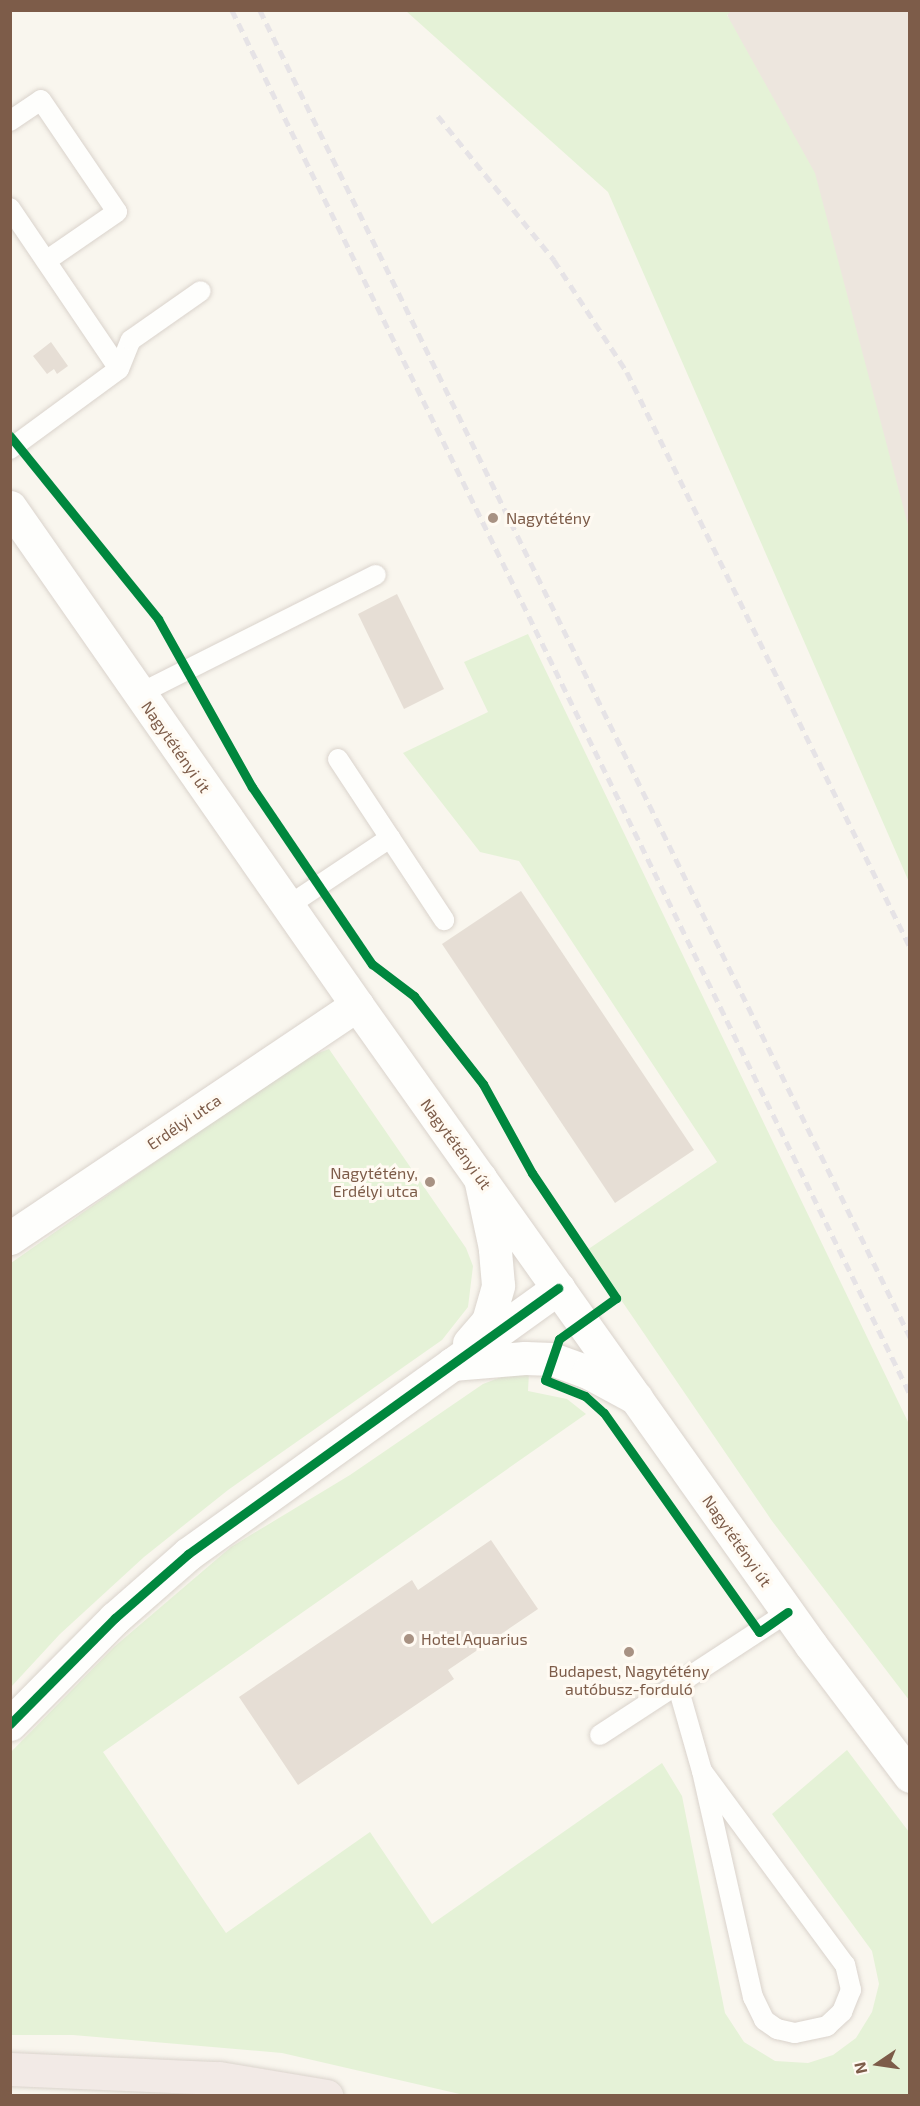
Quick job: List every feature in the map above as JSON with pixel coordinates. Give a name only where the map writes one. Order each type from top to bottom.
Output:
[{"type":"highway","points":[[10,2069],[219,2078],[326,2096]]},
{"type":"main road","name":"Nagytétényi út","points":[[10,507],[357,1005],[788,1612],[909,1776]]},
{"type":"main road","name":"Erdélyi utca","points":[[10,1238],[357,1005]]},
{"type":"main road","points":[[450,1365],[488,1321],[498,1285],[495,1248],[480,1178]]},
{"type":"main road","points":[[10,1724],[115,1618],[188,1554],[558,1288]]},
{"type":"main road","points":[[450,1365],[525,1358],[552,1359],[588,1372],[636,1398]]},
{"type":"lane","points":[[10,121],[41,100],[117,212],[46,261]]},
{"type":"lane","points":[[10,208],[119,369]]},
{"type":"lane","points":[[10,449],[119,369],[131,340],[201,291]]},
{"type":"lane","points":[[139,694],[376,575]]},
{"type":"lane","points":[[338,759],[444,920]]},
{"type":"lane","points":[[288,906],[390,838]]},
{"type":"lane","points":[[600,1735],[678,1687],[788,1612]]},
{"type":"lane","points":[[678,1687],[702,1771],[753,1997],[764,2020],[777,2029],[795,2033],[827,2026],[842,2012],[851,1990],[845,1965],[702,1771]]},
{"type":"shaded area","points":[[731,10],[909,11],[909,529],[727,14]]},
{"type":"green space","points":[[406,11],[731,11],[727,15],[815,173],[909,529],[909,882],[608,192]]},
{"type":"green space","points":[[528,634],[909,1424],[909,1700],[772,1521],[587,1250],[717,1162],[519,861],[480,852],[403,753],[488,712],[464,662]]},
{"type":"green space","points":[[329,1049],[466,1248],[473,1266],[468,1307],[442,1340],[228,1490],[144,1557],[60,1634],[11,1687],[11,1263],[300,1060]]},
{"type":"green space","points":[[529,1372],[528,1391],[567,1399],[586,1414],[103,1752],[226,1933],[370,1832],[432,1924],[662,1763],[682,1796],[725,2013],[744,2042],[775,2061],[808,2063],[833,2055],[856,2038],[872,2012],[879,1984],[872,1951],[772,1814],[847,1750],[909,1832],[909,2095],[464,2095],[282,2053],[73,2035],[11,2035],[10,1753],[114,1647],[231,1547],[350,1475],[483,1384],[509,1374]]},
{"type":"building","points":[[51,342],[68,366],[57,374],[54,369],[47,374],[33,356]]},
{"type":"building","points":[[397,594],[444,689],[404,709],[358,614]]},
{"type":"building","points":[[521,891],[694,1150],[615,1203],[442,944]]},
{"type":"building","name":"Hotel Aquarius","points":[[491,1540],[538,1609],[448,1670],[454,1679],[298,1785],[239,1697],[412,1580],[418,1590]]},
{"type":"railway","points":[[232,10],[910,1394]]},
{"type":"railway","points":[[260,10],[910,1337]]},
{"type":"railway","points":[[438,116],[554,260],[627,372],[910,947]]},
{"type":"cycle path","points":[[10,436],[158,619],[252,787],[372,964],[414,996],[483,1084],[532,1173],[616,1298],[559,1339],[545,1380],[585,1396],[604,1413],[759,1632],[788,1612]]},
{"type":"cycle path","points":[[10,1724],[115,1618],[188,1554],[558,1288]]},
{"type":"place","name":"Nagytétény","points":[[493,518]]},
{"type":"place","name":"Nagytétény, Erdélyi utca","points":[[430,1182]]},
{"type":"place","name":"Hotel Aquarius","points":[[409,1639]]},
{"type":"place","name":"Budapest, Nagytétény autóbusz-forduló","points":[[629,1652]]}]
